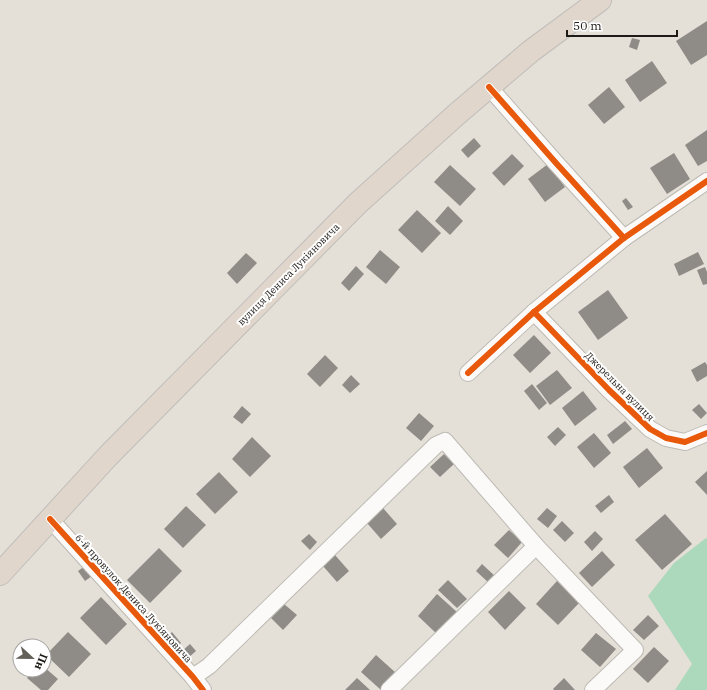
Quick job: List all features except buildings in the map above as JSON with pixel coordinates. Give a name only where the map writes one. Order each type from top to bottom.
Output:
[{"type":"highway","name":"вулиця Дениса Лукіяновича","points":[[0,574],[108,456],[358,204],[457,114],[531,51],[598,1]]},
{"type":"street","points":[[489,87],[624,238]]},
{"type":"street","points":[[468,373],[534,312],[624,238],[707,181]]},
{"type":"street","name":"Джерельна вулиця","points":[[534,312],[609,390],[650,429],[666,438],[685,442],[707,433]]},
{"type":"street","points":[[193,677],[209,666],[436,445],[444,442],[536,546],[635,650],[593,690]]},
{"type":"street","name":"6-й провулок Дениса Лукіяновича","points":[[50,519],[193,677],[203,690]]},
{"type":"street","points":[[389,690],[536,546]]},
{"type":"green space","points":[[706,538],[707,690],[675,690],[692,664],[648,596],[674,563]]},
{"type":"cycle path","points":[[489,87],[624,238]]},
{"type":"cycle path","points":[[468,373],[534,312],[624,238],[707,181]]},
{"type":"cycle path","points":[[534,312],[609,390],[650,429],[666,438],[685,442],[707,433]]},
{"type":"cycle path","points":[[50,519],[193,677],[203,690]]}]
